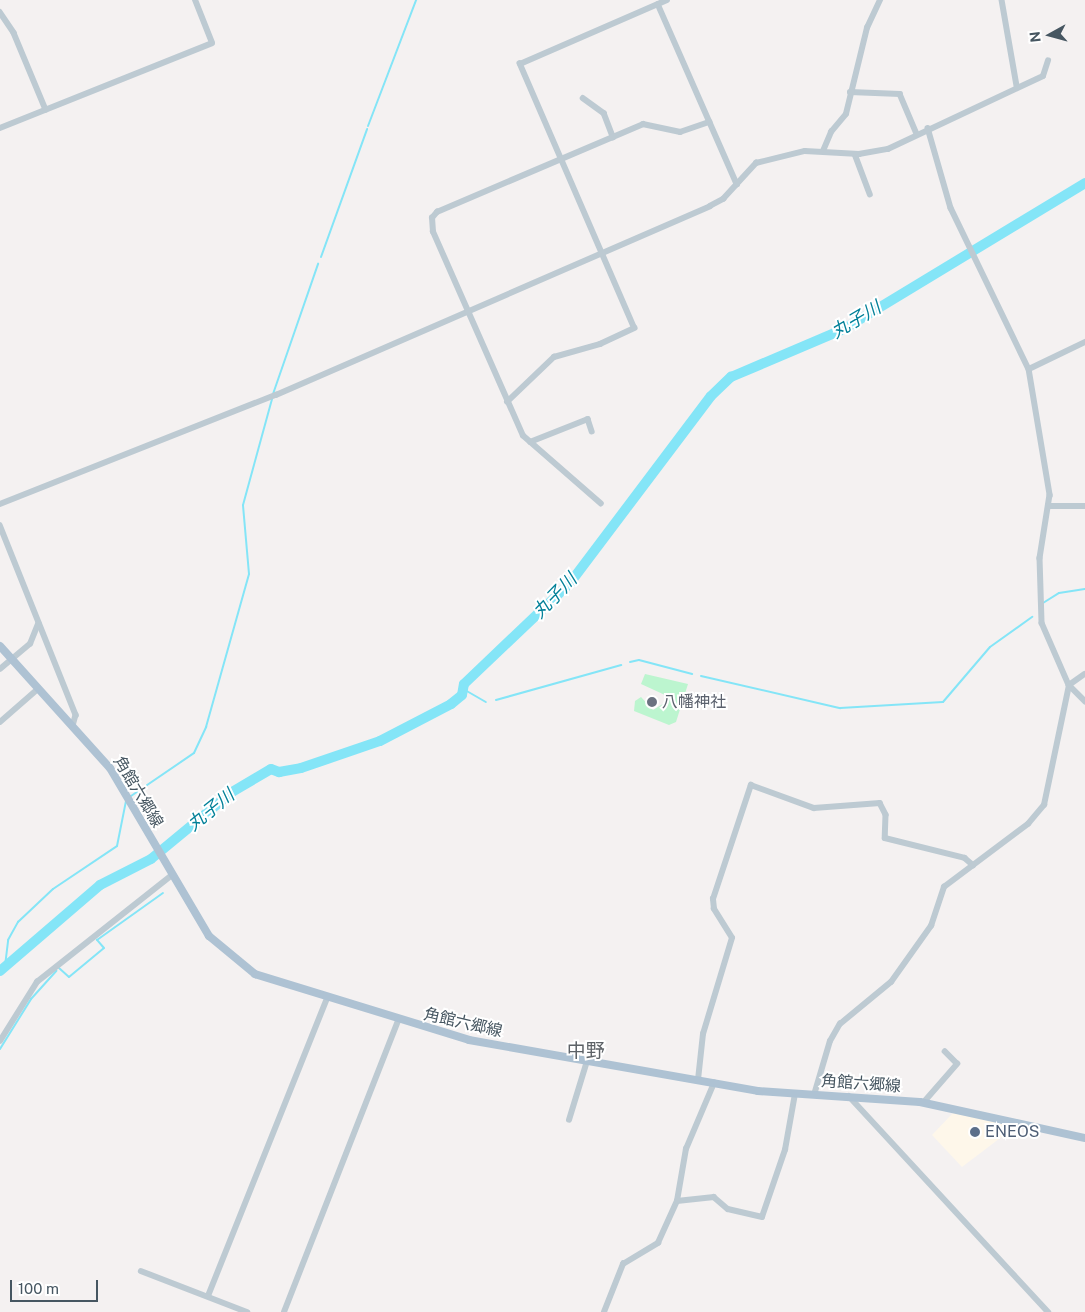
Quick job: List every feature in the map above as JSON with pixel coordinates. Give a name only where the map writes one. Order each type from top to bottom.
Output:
[{"type":"main road","name":"角館六郷線","points":[[0,646],[73,726],[128,798],[209,936],[236,963],[266,978],[398,1021],[469,1040],[714,1083],[795,1094],[849,1096],[923,1103],[1085,1138]]},
{"type":"street","points":[[0,128],[212,43],[195,0]]},
{"type":"street","points":[[507,402],[561,353],[600,344],[634,328],[520,64],[667,0]]},
{"type":"street","points":[[823,151],[831,132],[846,114],[867,28],[880,0]]},
{"type":"street","points":[[1002,0],[1017,86]]},
{"type":"street","points":[[658,4],[737,184]]},
{"type":"street","points":[[0,12],[14,34],[46,110]]},
{"type":"street","points":[[0,504],[276,395],[710,206],[737,184],[756,163],[823,151],[854,154],[888,149],[1017,86],[1043,76],[1048,62]]},
{"type":"street","points":[[850,92],[900,94],[917,134]]},
{"type":"street","points":[[583,98],[604,113],[613,136]]},
{"type":"street","points":[[600,504],[530,442],[507,402],[433,232],[432,218],[438,212],[613,136],[648,123],[680,132],[709,122]]},
{"type":"street","points":[[928,128],[960,230],[1029,369],[1049,476],[1049,506],[1038,597],[1042,623],[1069,685],[1085,701]]},
{"type":"street","points":[[854,154],[870,194]]},
{"type":"street","points":[[1029,369],[1085,342]]},
{"type":"street","points":[[530,442],[588,419],[592,431]]},
{"type":"street","points":[[1049,506],[1085,506]]},
{"type":"street","points":[[0,525],[76,715],[73,726]]},
{"type":"street","points":[[0,669],[13,660],[35,636],[38,622]]},
{"type":"street","points":[[814,1095],[830,1041],[840,1024],[891,982],[931,926],[944,886],[1028,824],[1044,805],[1069,685],[1085,674]]},
{"type":"street","points":[[0,722],[38,688]]},
{"type":"street","points":[[698,1080],[703,1034],[732,938],[714,909],[713,899],[751,785],[814,808],[880,804],[886,815],[885,838],[965,858],[973,865]]},
{"type":"street","points":[[0,1041],[37,982],[172,875]]},
{"type":"street","points":[[208,1296],[327,998]]},
{"type":"street","points":[[284,1312],[398,1021]]},
{"type":"street","points":[[923,1103],[957,1064],[945,1052]]},
{"type":"street","points":[[569,1120],[588,1061]]},
{"type":"street","points":[[604,1312],[623,1264],[658,1244],[677,1201],[686,1149],[714,1083]]},
{"type":"street","points":[[677,1201],[714,1197],[728,1209],[762,1217],[786,1150],[795,1094]]},
{"type":"street","points":[[849,1096],[1048,1312]]},
{"type":"street","points":[[141,1271],[247,1312]]},
{"type":"shaded area","points":[[953,1113],[1016,1126],[962,1167],[932,1135]]},
{"type":"green space","points":[[645,674],[688,684],[676,722],[669,725],[634,711],[635,701],[641,697],[653,710],[666,702],[665,695],[641,684]]},
{"type":"waterway","points":[[368,126],[416,0]]},
{"type":"waterway","points":[[321,257],[367,129]]},
{"type":"waterway","name":"丸子川","points":[[0,971],[100,885],[151,859],[232,792],[271,769],[279,772],[301,768],[380,741],[451,704],[462,695],[464,684],[570,583],[711,396],[731,377],[844,329],[1085,183]]},
{"type":"waterway","points":[[273,394],[318,264]]},
{"type":"waterway","points":[[131,796],[194,753],[206,727],[249,574],[243,505],[272,399]]},
{"type":"waterway","points":[[1043,603],[1059,593],[1085,589]]},
{"type":"waterway","points":[[701,676],[840,708],[943,702],[990,647],[1032,617]]},
{"type":"waterway","points":[[630,662],[639,660],[692,674]]},
{"type":"waterway","points":[[496,700],[621,665]]},
{"type":"waterway","points":[[465,690],[486,702]]},
{"type":"waterway","points":[[5,966],[8,940],[18,922],[53,889],[117,846],[126,801]]},
{"type":"waterway","points":[[59,968],[69,977],[104,948],[97,940],[163,893]]},
{"type":"waterway","points":[[0,1049],[31,999],[56,971]]},
{"type":"place","name":"八幡神社","points":[[652,702]]},
{"type":"place","name":"ENEOS","points":[[975,1132]]},
{"type":"district","name":"中野","points":[[586,1051]]}]
